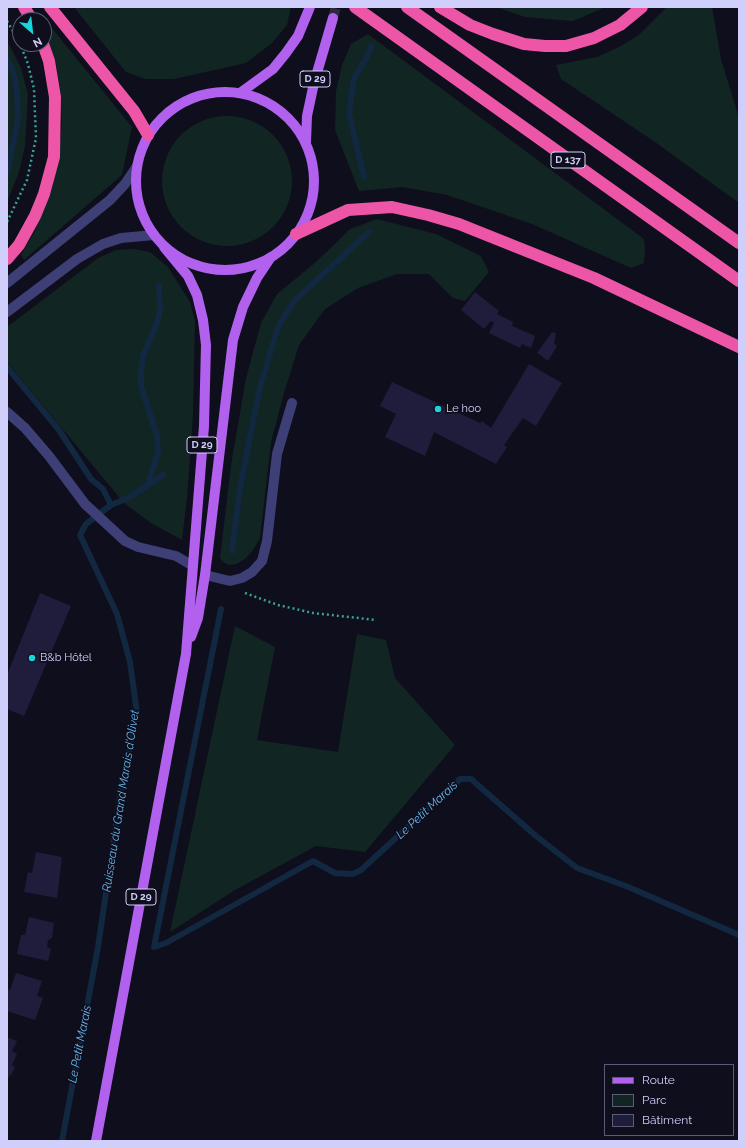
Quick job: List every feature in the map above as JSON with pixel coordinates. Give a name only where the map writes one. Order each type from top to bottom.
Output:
[{"type":"highway","points":[[50,7],[134,111],[148,135]]},
{"type":"highway","name":"D 137","points":[[355,7],[739,281]]},
{"type":"highway","points":[[440,7],[470,25],[524,44],[566,46],[594,38],[620,25],[642,7]]},
{"type":"highway","name":"D 137","points":[[408,8],[739,243]]},
{"type":"highway","points":[[7,259],[19,245],[35,216],[44,194],[54,157],[55,97],[49,61],[46,52]]},
{"type":"highway","points":[[296,234],[348,210],[373,207],[392,207],[428,215],[459,224],[594,278],[739,347]]},
{"type":"main road","points":[[240,93],[273,69],[298,36],[310,7]]},
{"type":"main road","name":"D 29","points":[[306,142],[307,116],[314,83],[333,18]]},
{"type":"main road","points":[[218,92],[240,93],[257,97],[272,105],[289,119],[306,142],[314,174],[314,190],[308,211],[296,234],[285,246],[272,256],[254,265],[236,269],[216,270],[198,266],[180,258],[164,247],[154,235],[144,220],[138,202],[135,184],[136,166],[148,135],[161,118],[178,105],[197,96],[218,92]]},
{"type":"main road","name":"D 29","points":[[96,1141],[186,654],[204,426],[206,345],[197,295],[188,276],[164,247]]},
{"type":"main road","name":"D 29","points":[[186,654],[198,618],[205,575],[233,340],[243,307],[257,278],[272,256]]},
{"type":"street","points":[[7,283],[110,200],[125,184],[136,166]]},
{"type":"street","points":[[7,312],[77,259],[103,244],[121,238],[154,235]]},
{"type":"street","points":[[205,575],[230,581],[242,578],[252,572],[262,561],[267,541],[277,454],[292,403]]},
{"type":"street","points":[[7,412],[24,428],[86,504],[125,541],[176,556],[193,566]]},
{"type":"path","points":[[7,21],[28,64],[34,89],[36,138],[27,180],[7,222]]},
{"type":"path","points":[[245,593],[278,605],[313,613],[376,620]]},
{"type":"green space","points":[[74,7],[291,7],[287,25],[272,43],[246,63],[174,79],[145,79],[126,72]]},
{"type":"green space","points":[[496,7],[606,7],[573,21],[525,17]]},
{"type":"green space","points":[[667,7],[712,7],[721,59],[739,118],[739,203],[655,142],[561,79],[556,65],[597,57],[619,47],[639,35]]},
{"type":"green space","points":[[52,28],[132,127],[122,175],[24,260],[21,255],[35,231],[52,189],[59,153],[62,123],[61,94],[56,64],[52,52]]},
{"type":"green space","points":[[368,34],[644,239],[644,263],[631,268],[532,224],[447,195],[403,187],[359,191],[335,130],[336,91],[342,65],[351,44]]},
{"type":"green space","points":[[7,40],[21,68],[28,94],[25,146],[19,172],[7,202]]},
{"type":"green space","points":[[227,116],[252,121],[273,135],[287,156],[292,181],[287,206],[273,227],[252,241],[227,246],[202,241],[181,227],[167,206],[162,181],[167,156],[181,135],[202,121]]},
{"type":"green space","points":[[377,219],[436,234],[481,256],[489,272],[465,301],[453,298],[429,274],[397,274],[358,288],[325,309],[299,345],[284,393],[271,442],[260,538],[246,558],[237,564],[229,565],[223,562],[220,558],[231,465],[246,378],[261,323],[277,294],[316,262],[350,229]]},
{"type":"green space","points":[[133,249],[150,252],[168,267],[190,302],[195,321],[193,416],[187,498],[182,540],[151,523],[124,503],[7,362],[7,327],[98,258],[116,250]]},
{"type":"green space","points":[[235,626],[275,647],[257,740],[338,752],[357,634],[386,640],[395,678],[455,745],[365,852],[316,846],[235,890],[170,932]]},
{"type":"building","points":[[475,292],[499,311],[497,314],[513,322],[512,326],[535,336],[531,348],[522,344],[520,348],[489,333],[494,323],[491,321],[484,329],[461,310]]},
{"type":"building","points":[[552,332],[556,333],[554,343],[557,346],[548,361],[537,353]]},
{"type":"building","points":[[529,364],[562,383],[536,426],[523,418],[504,445],[507,447],[496,464],[434,432],[425,456],[385,437],[396,414],[380,406],[392,382],[480,423],[482,421],[491,428]]},
{"type":"building","points":[[40,593],[71,606],[24,716],[7,709],[7,675]]},
{"type":"building","points":[[36,852],[62,857],[57,898],[24,892],[28,872],[32,873]]},
{"type":"building","points":[[29,917],[54,923],[52,938],[48,940],[47,947],[51,949],[48,961],[17,954],[21,935],[25,935]]},
{"type":"building","points":[[16,973],[42,981],[37,996],[43,998],[35,1020],[7,1011],[7,989],[10,990]]},
{"type":"building","points":[[7,1037],[17,1041],[12,1051],[17,1054],[12,1065],[15,1067],[11,1076],[10,1075],[7,1080]]},
{"type":"waterway","name":"Ruisseau du Grand Marais d'Olivet","points":[[364,177],[349,113],[354,78],[367,57],[371,46]]},
{"type":"waterway","points":[[7,58],[14,75],[17,91],[18,120],[7,173]]},
{"type":"waterway","name":"Ruisseau du Grand Marais d'Olivet","points":[[232,551],[240,488],[260,387],[278,327],[294,301],[369,232]]},
{"type":"waterway","name":"Ruisseau du Grand Marais d'Olivet","points":[[148,485],[158,452],[157,436],[141,386],[141,372],[143,356],[157,323],[160,310],[159,286]]},
{"type":"waterway","points":[[7,367],[59,430],[91,479],[103,489],[111,505]]},
{"type":"waterway","name":"Ruisseau du Grand Marais d'Olivet","points":[[62,1141],[98,947],[121,789],[137,713],[130,662],[117,614],[80,535],[86,524],[111,505],[130,497],[163,475]]},
{"type":"waterway","name":"Le Petit Marais","points":[[221,609],[154,947],[166,943],[313,861],[335,873],[353,874],[361,870],[460,779],[471,779],[536,836],[577,868],[626,886],[739,935]]},
{"type":"tunnel","points":[[333,18],[336,7]]},
{"type":"place","name":"Le hoo","points":[[438,409]]},
{"type":"place","name":"B&b Hôtel","points":[[32,658]]}]
